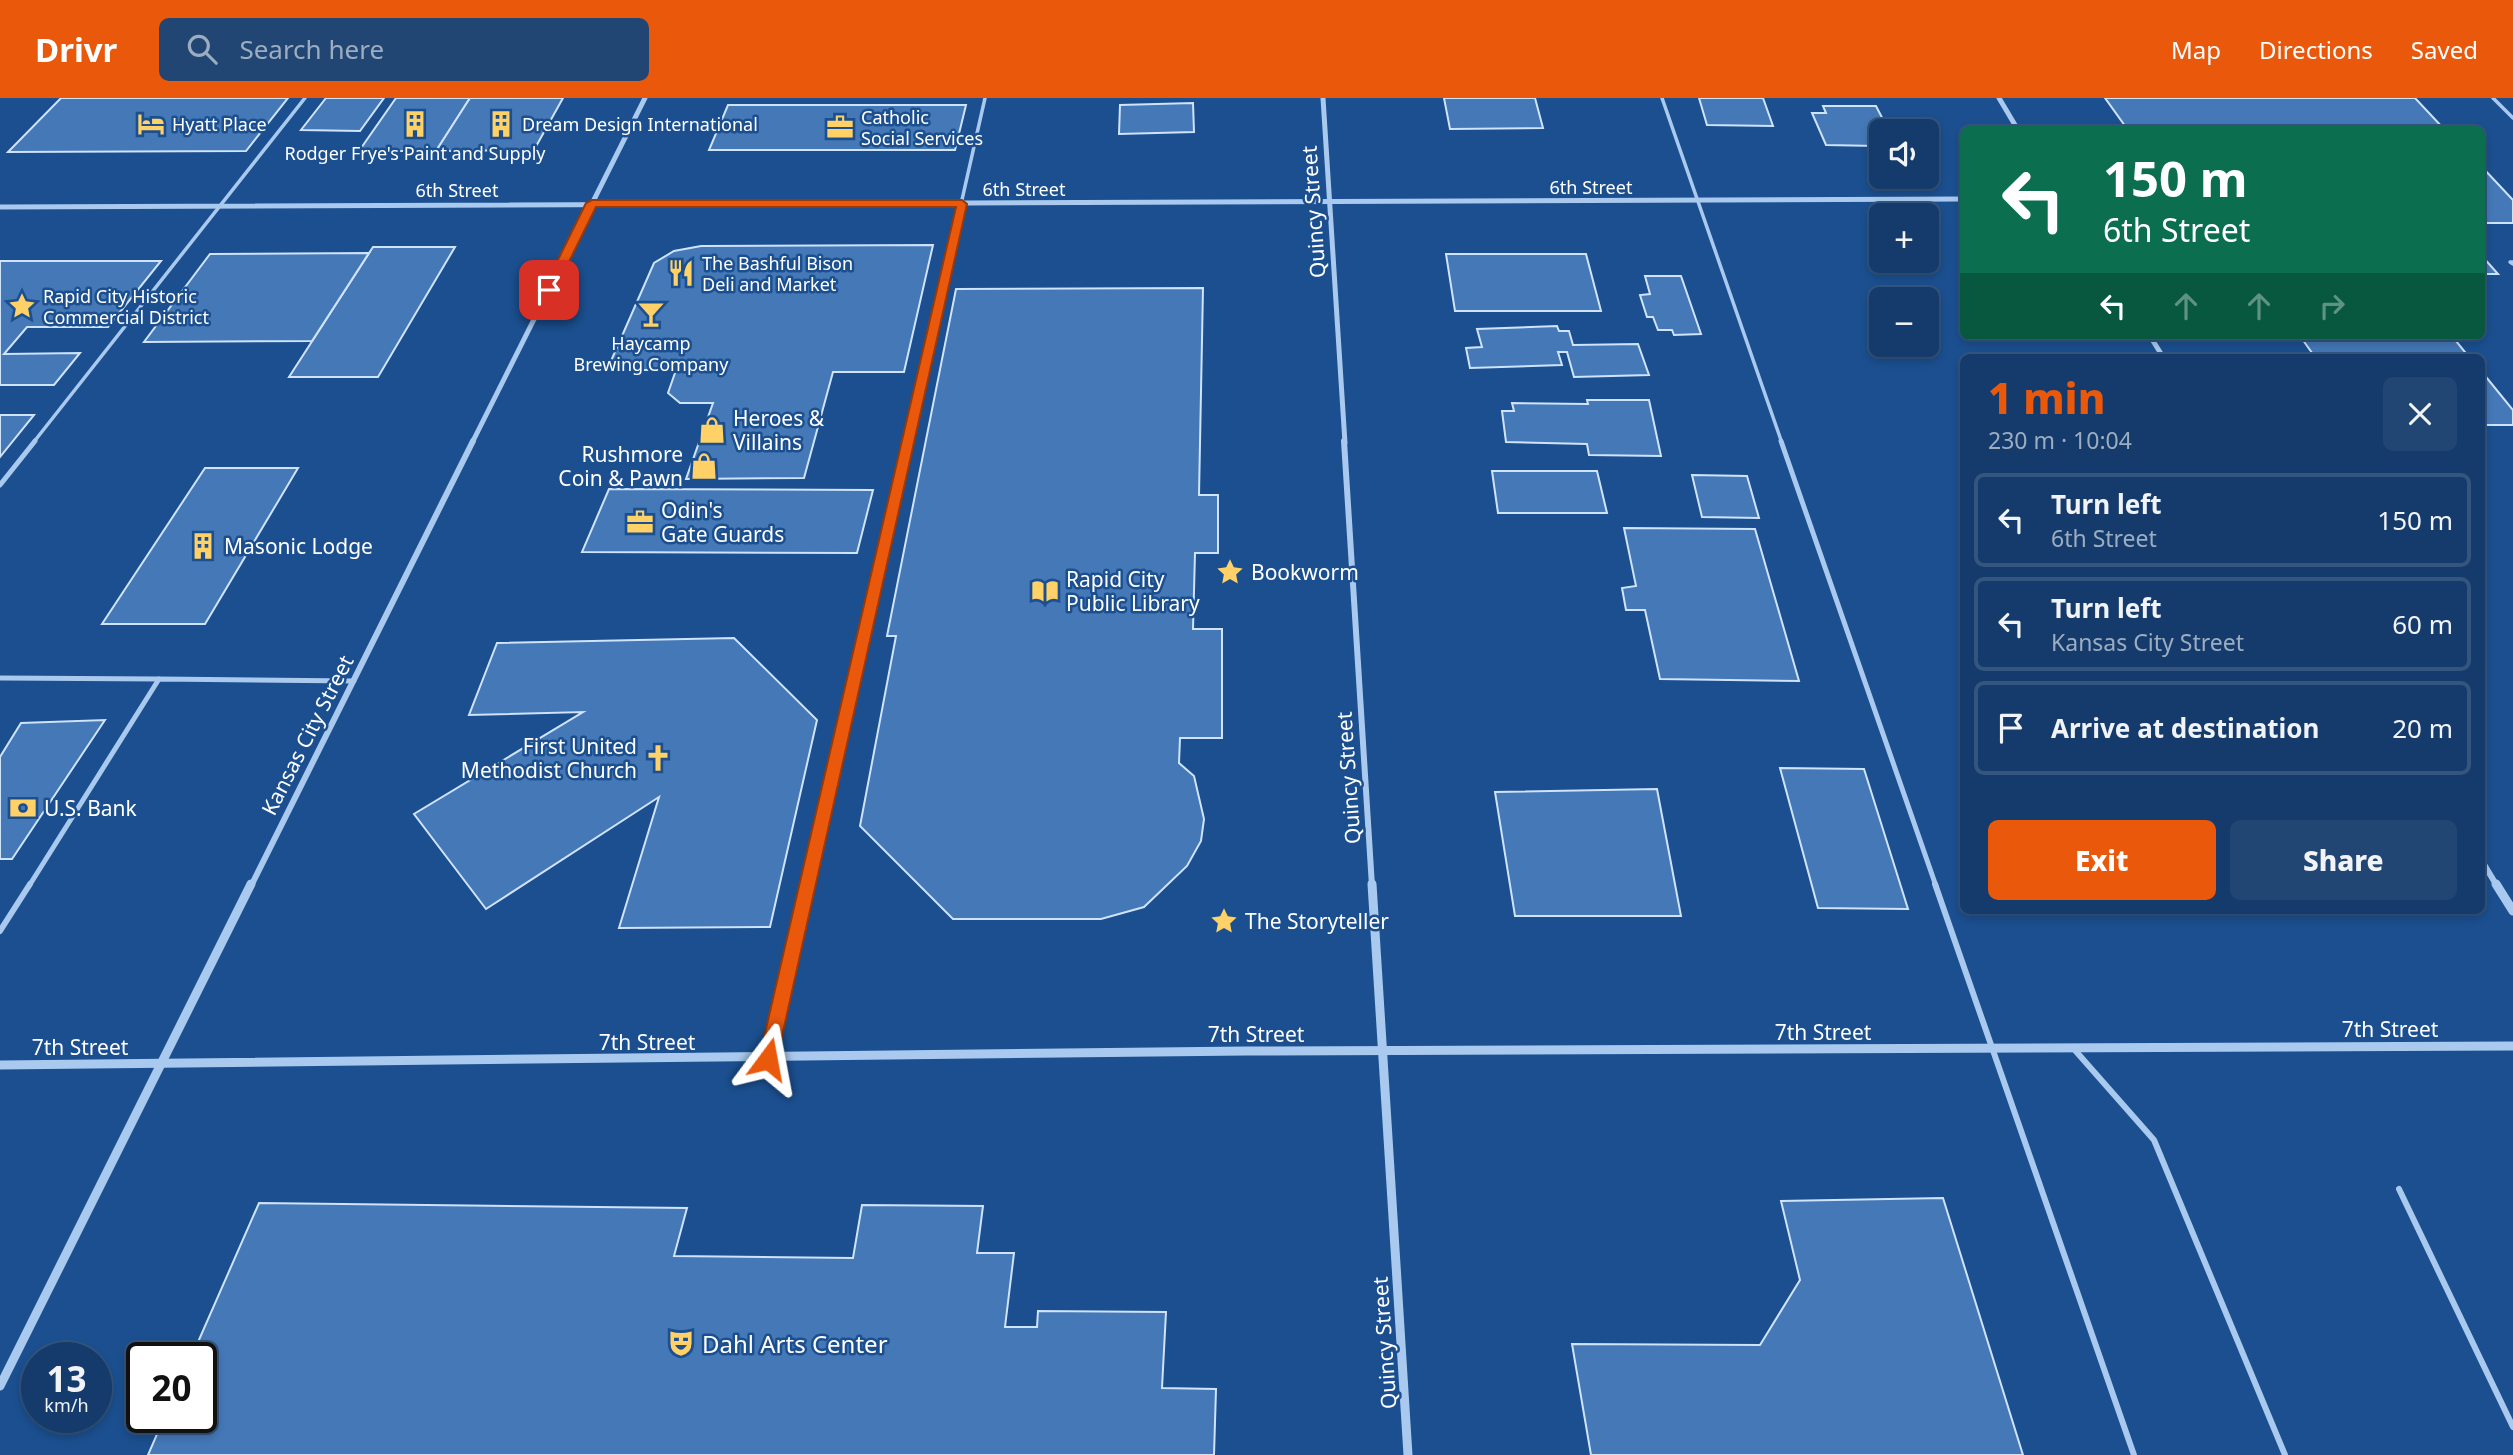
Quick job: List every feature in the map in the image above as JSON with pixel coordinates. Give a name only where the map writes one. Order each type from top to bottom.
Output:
[{"type":"street","name":"Kansas City Street","points":[[0,1386],[645,98]]},
{"type":"street","name":"Quincy Street","points":[[1322,98],[1408,1455]]},
{"type":"street","points":[[1998,98],[2016,126]]},
{"type":"street","name":"6th Street","points":[[0,207],[1960,199]]},
{"type":"street","points":[[2485,866],[2513,911]]},
{"type":"street","name":"7th Street","points":[[0,1065],[1383,1052],[2513,1046]]},
{"type":"lane","points":[[0,485],[305,98]]},
{"type":"lane","points":[[768,1059],[985,98]]},
{"type":"lane","points":[[1662,98],[2134,1455]]},
{"type":"lane","points":[[2493,98],[2513,118]]},
{"type":"lane","points":[[0,678],[354,681]]},
{"type":"lane","points":[[0,931],[159,679]]},
{"type":"lane","points":[[2073,1048],[2154,1140],[2285,1455]]},
{"type":"lane","points":[[2399,1189],[2513,1427]]},
{"type":"building","name":"Hyatt Place","points":[[61,98],[288,98],[246,151],[8,152]]},
{"type":"building","points":[[326,98],[384,98],[360,131],[301,130]]},
{"type":"building","name":"Rodger Frye's Paint and Supply","points":[[396,98],[470,98],[436,151],[359,151]]},
{"type":"building","name":"Dream Design International","points":[[470,98],[563,98],[534,150],[436,151]]},
{"type":"building","points":[[1444,98],[1535,98],[1543,128],[1450,129]]},
{"type":"building","points":[[1699,98],[1763,98],[1773,126],[1707,125]]},
{"type":"building","points":[[2105,98],[2415,98],[2441,126],[2125,126]]},
{"type":"building","points":[[1193,103],[1194,132],[1119,134],[1120,105]]},
{"type":"building","name":"Catholic Social Services","points":[[728,105],[966,105],[955,150],[709,150]]},
{"type":"building","points":[[1823,106],[1876,106],[1883,119],[1869,119],[1869,146],[1826,145],[1812,113],[1826,113]]},
{"type":"building","points":[[2485,170],[2513,200],[2513,223],[2485,223]]},
{"type":"building","points":[[933,245],[904,372],[833,372],[804,478],[686,479],[713,403],[680,403],[668,393],[676,370],[607,370],[654,263],[674,251],[701,246]]},
{"type":"building","points":[[373,247],[455,247],[378,377],[289,377]]},
{"type":"building","points":[[369,253],[312,341],[144,342],[210,254]]},
{"type":"building","points":[[1446,254],[1586,254],[1601,311],[1455,311]]},
{"type":"building","points":[[2485,259],[2498,274],[2485,274]]},
{"type":"building","points":[[0,261],[161,261],[108,327],[27,327],[4,354],[80,353],[54,385],[0,385]]},
{"type":"building","points":[[1645,276],[1681,276],[1701,334],[1674,335],[1672,330],[1658,330],[1653,317],[1647,317],[1640,295],[1650,294]]},
{"type":"building","name":"Rapid City Public Library","points":[[1203,288],[1199,495],[1218,495],[1218,553],[1195,553],[1193,629],[1222,629],[1222,738],[1180,738],[1179,763],[1194,776],[1204,819],[1201,841],[1187,866],[1144,907],[1101,919],[953,919],[860,826],[896,636],[887,636],[956,289]]},
{"type":"building","points":[[1557,326],[1559,331],[1569,331],[1573,345],[1638,344],[1649,375],[1574,377],[1567,352],[1558,352],[1562,365],[1470,368],[1466,348],[1482,347],[1477,329]]},
{"type":"building","points":[[2303,340],[2455,340],[2467,354],[2313,354]]},
{"type":"building","points":[[2485,376],[2513,410],[2513,425],[2485,425]]},
{"type":"building","points":[[1587,400],[1649,400],[1661,456],[1589,455],[1587,444],[1506,442],[1502,411],[1514,411],[1512,403],[1588,404]]},
{"type":"building","points":[[0,415],[34,415],[0,457]]},
{"type":"building","name":"Masonic Lodge","points":[[205,468],[298,468],[205,624],[102,624]]},
{"type":"building","points":[[1492,471],[1597,471],[1607,513],[1498,513]]},
{"type":"building","points":[[1692,475],[1747,476],[1759,518],[1702,517]]},
{"type":"building","points":[[609,489],[873,490],[857,553],[582,552]]},
{"type":"building","points":[[1624,528],[1755,529],[1799,681],[1660,679],[1645,610],[1626,610],[1622,588],[1636,586]]},
{"type":"building","name":"First United Methodist Church","points":[[734,638],[817,720],[770,927],[619,928],[659,797],[486,909],[414,814],[583,712],[469,715],[497,643]]},
{"type":"building","name":"U.S. Bank","points":[[105,720],[12,859],[0,859],[0,757],[21,723]]},
{"type":"building","points":[[1780,768],[1864,769],[1908,909],[1818,908]]},
{"type":"building","points":[[1657,789],[1681,916],[1515,916],[1495,792]]},
{"type":"building","points":[[1943,1198],[2023,1455],[1591,1455],[1572,1344],[1760,1345],[1800,1280],[1781,1201]]},
{"type":"building","name":"Dahl Arts Center","points":[[259,1203],[687,1208],[674,1256],[853,1258],[862,1205],[983,1206],[977,1253],[1014,1253],[1005,1327],[1037,1327],[1038,1311],[1166,1312],[1162,1388],[1216,1389],[1214,1455],[148,1455],[158,1433],[217,1433],[217,1342],[198,1342]]},
{"type":"place","name":"Hyatt Place","points":[[151,124]]},
{"type":"place","name":"Rodger Frye's Paint and Supply","points":[[415,124]]},
{"type":"place","name":"Dream Design International","points":[[501,124]]},
{"type":"place","name":"Catholic Social Services","points":[[840,127]]},
{"type":"place","name":"The Bashful Bison Deli and Market","points":[[681,273]]},
{"type":"place","name":"Rapid City Historic Commercial District","points":[[22,306]]},
{"type":"place","name":"Haycamp Brewing Company","points":[[651,314]]},
{"type":"place","name":"Heroes & Villains","points":[[712,430]]},
{"type":"place","name":"Rushmore Coin & Pawn","points":[[704,466]]},
{"type":"place","name":"Odin's Gate Guards","points":[[640,522]]},
{"type":"place","name":"Masonic Lodge","points":[[203,546]]},
{"type":"place","name":"Bookworm","points":[[1230,572]]},
{"type":"place","name":"Rapid City Public Library","points":[[1045,591]]},
{"type":"place","name":"First United Methodist Church","points":[[658,758]]},
{"type":"place","name":"U.S. Bank","points":[[23,808]]},
{"type":"place","name":"The Storyteller","points":[[1224,921]]},
{"type":"place","name":"Dahl Arts Center","points":[[681,1343]]},
{"type":"route","points":[[549,290],[592,203],[962,204],[768,1059]]}]
